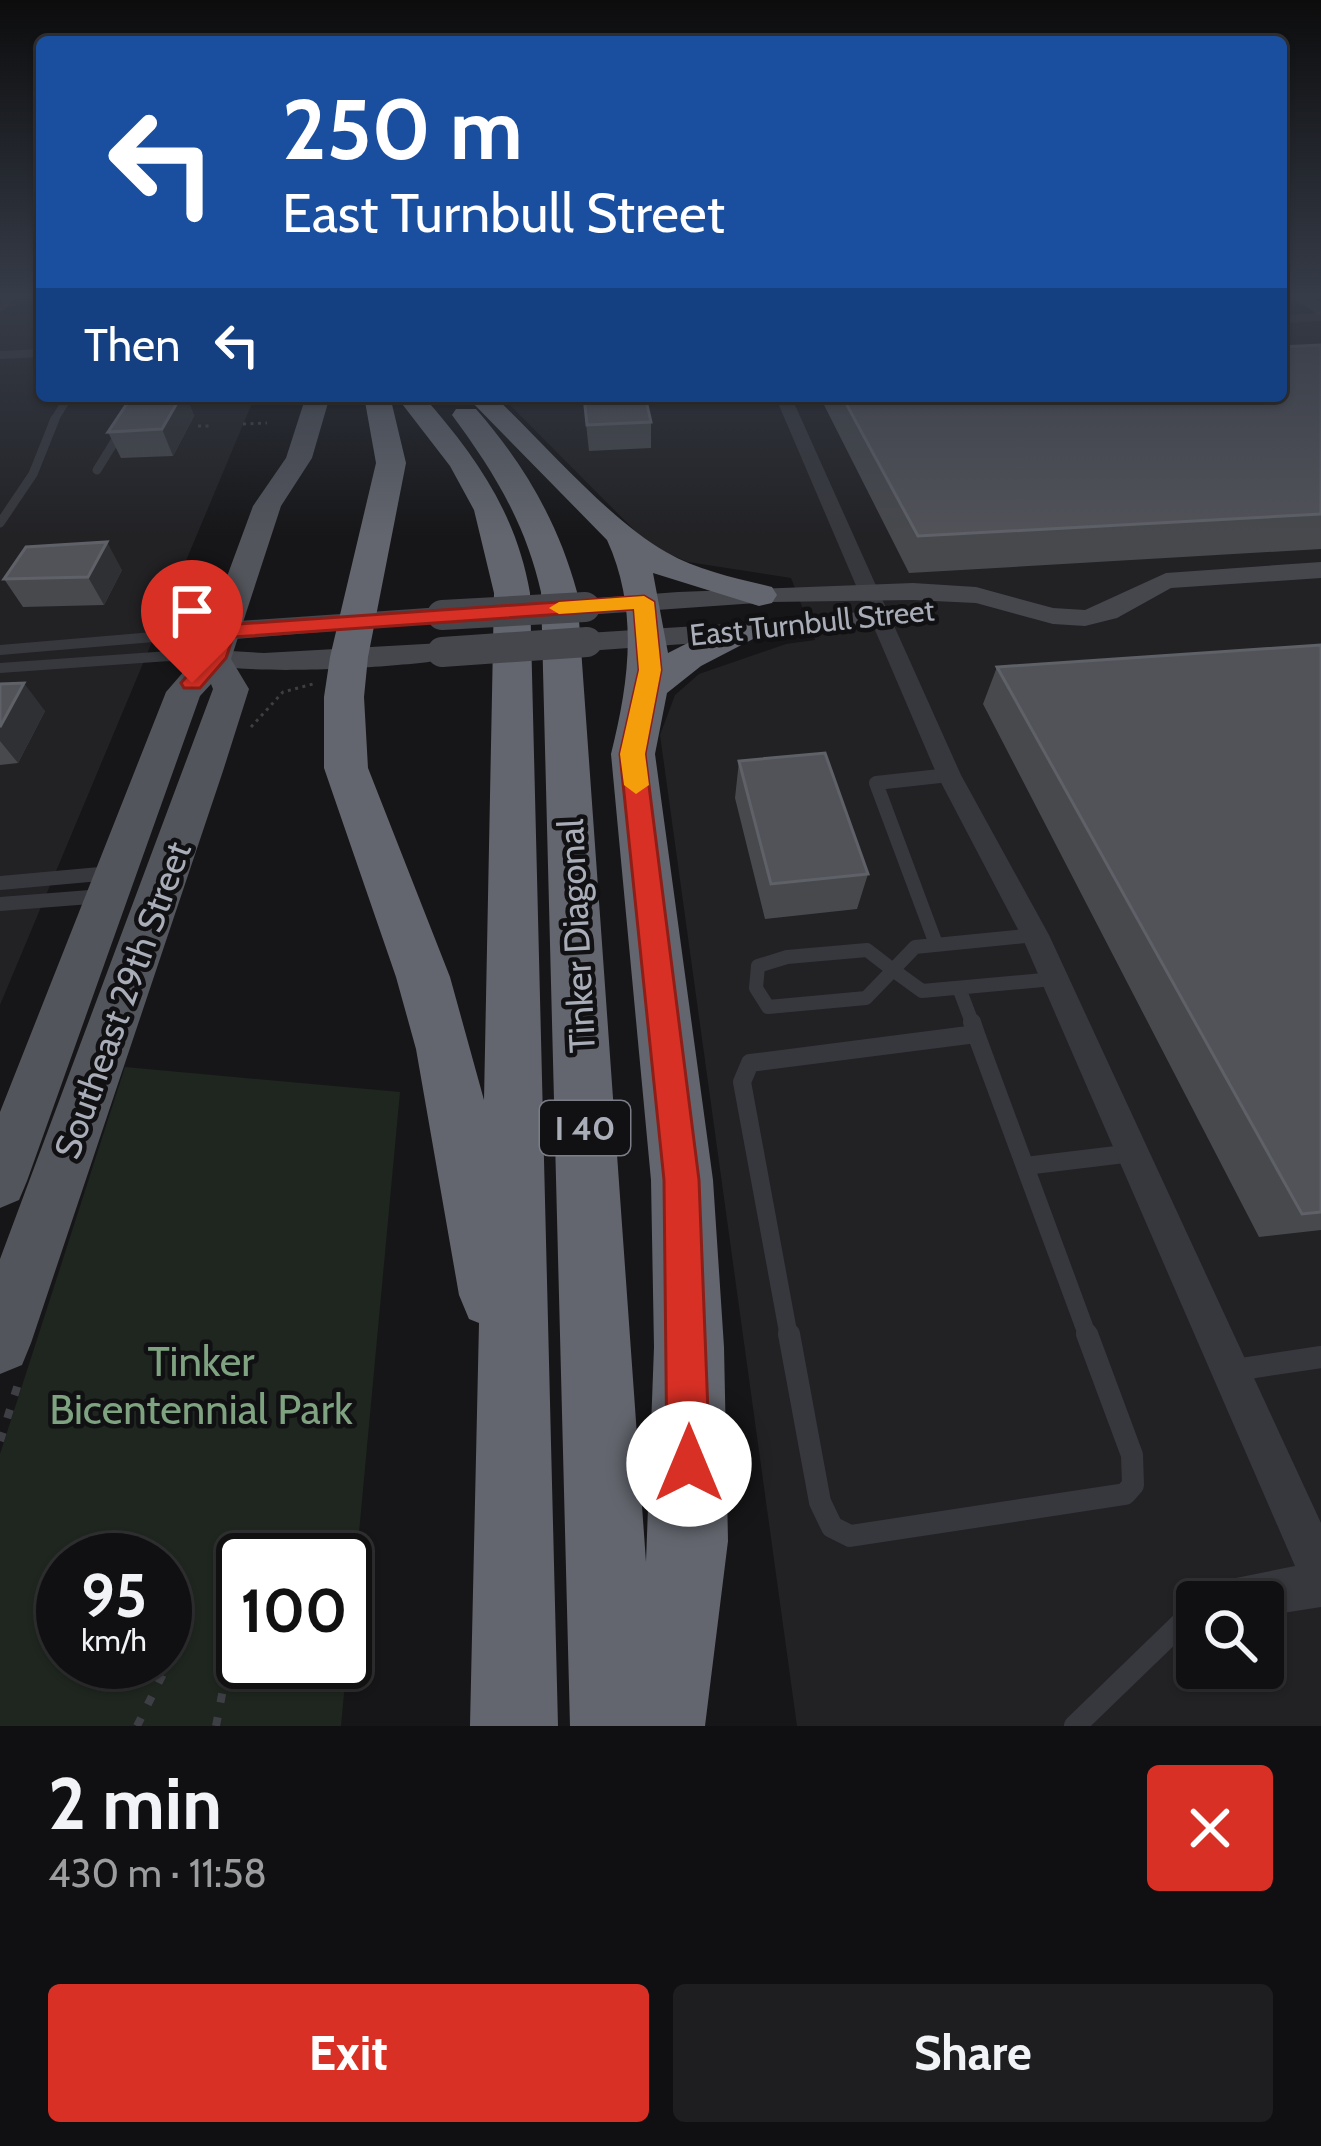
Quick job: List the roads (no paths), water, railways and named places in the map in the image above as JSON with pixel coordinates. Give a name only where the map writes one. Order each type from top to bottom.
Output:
[{"type":"highway","points":[[378,402],[392,463],[344,697],[346,768],[423,977],[444,1049],[514,1400]]},
{"type":"highway","name":"Tinker Diagonal","points":[[414,402],[486,498],[499,524],[510,575],[514,1726]]},
{"type":"highway","name":"Tinker Diagonal","points":[[453,402],[500,453],[545,532],[560,592],[614,1726]]},
{"type":"highway","points":[[485,402],[646,559],[678,573],[759,595]]},
{"type":"highway","points":[[622,536],[633,559],[633,754],[682,1180],[689,1347],[689,1541],[661,1726]]},
{"type":"highway","points":[[632,642],[687,657],[740,631]]},
{"type":"main road","name":"Southeast 29th Street","points":[[0,1181],[184,692],[219,645],[267,506],[271,460],[293,402]]},
{"type":"main road","name":"Southeast 29th Street","points":[[267,506],[299,458],[317,402]]},
{"type":"main road","name":"Southeast 29th Street","points":[[0,1343],[231,689],[219,645]]},
{"type":"street","points":[[786,402],[949,775],[1036,935],[1321,1573]]},
{"type":"street","name":"East Turnbull Street","points":[[740,631],[965,593],[996,597],[1062,619],[1080,619],[1119,610],[1137,592],[1168,580],[1321,570]]},
{"type":"street","name":"East Turnbull Street","points":[[353,639],[442,652],[632,642],[759,595],[982,610],[1084,636],[1131,628],[1176,597],[1321,585]]},
{"type":"street","name":"East Turnbull Street","points":[[219,645],[264,662],[442,615],[585,607],[632,642]]},
{"type":"street","points":[[1284,1589],[1321,1583]]},
{"type":"lane","points":[[0,523],[33,474],[46,434],[65,402]]},
{"type":"lane","points":[[98,470],[133,412]]},
{"type":"lane","name":"East Turnbull Street","points":[[0,650],[219,645]]},
{"type":"lane","name":"East Turnbull Street","points":[[0,668],[169,656],[219,645]]},
{"type":"lane","points":[[937,944],[876,783],[949,775]]},
{"type":"lane","points":[[0,883],[112,884]]},
{"type":"lane","points":[[0,904],[112,884]]},
{"type":"lane","points":[[1036,935],[916,947],[896,971],[866,998],[768,1007],[756,994],[758,966],[787,957],[867,950],[896,971],[922,991],[1055,979]]},
{"type":"lane","points":[[959,988],[1132,1455],[1133,1484],[1125,1494],[850,1536],[832,1527],[820,1502],[809,1456],[742,1082],[750,1063],[779,1057],[976,1034]]},
{"type":"lane","points":[[1024,1166],[1133,1154]]},
{"type":"lane","points":[[1230,1371],[1321,1357]]},
{"type":"lane","points":[[1075,1726],[1176,1628]]},
{"type":"park label","name":"Tinker Bicentennial Park","points":[[201,1385]]}]
